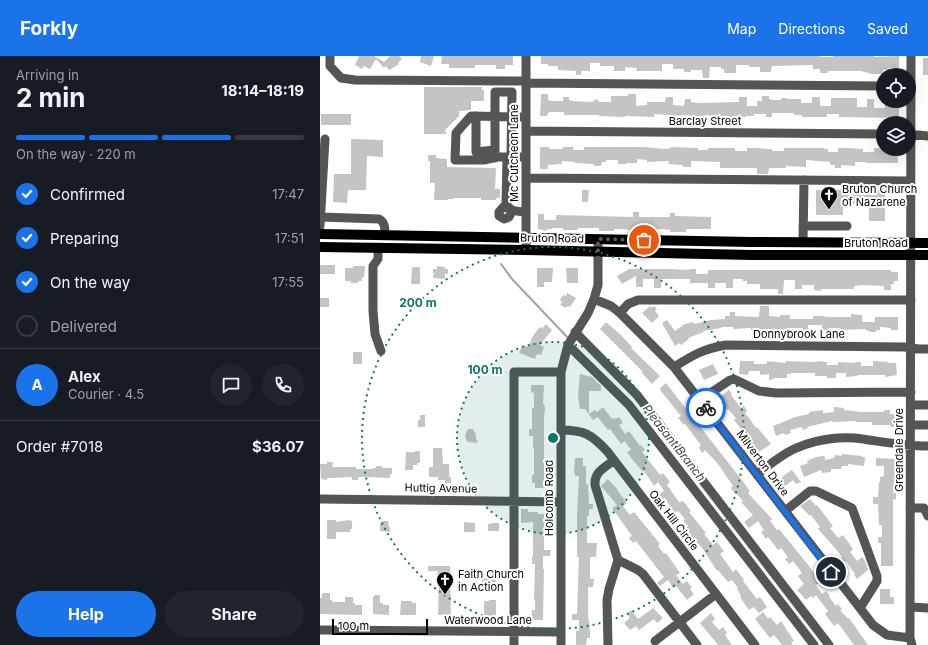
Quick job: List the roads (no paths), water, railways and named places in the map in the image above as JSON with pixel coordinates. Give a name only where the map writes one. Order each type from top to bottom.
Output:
[{"type":"main road","name":"Bruton Road","points":[[320,234],[751,242],[928,243]]},
{"type":"main road","points":[[381,248],[385,235]]},
{"type":"main road","points":[[751,242],[751,255]]},
{"type":"main road","name":"Bruton Road","points":[[320,247],[751,255],[928,255]]},
{"type":"street","points":[[330,56],[330,66],[341,78],[348,79],[876,86]]},
{"type":"street","name":"Mc Cutcheon Lane","points":[[526,56],[526,250]]},
{"type":"street","name":"Greendale Drive","points":[[911,56],[911,68]]},
{"type":"street","points":[[495,154],[495,92],[512,92],[509,157],[509,207],[526,212]]},
{"type":"street","points":[[495,154],[484,160],[455,160],[456,133],[471,116],[526,117]]},
{"type":"street","points":[[476,116],[476,152],[509,157],[526,157]]},
{"type":"street","name":"Barclay Street","points":[[526,131],[876,134]]},
{"type":"street","points":[[916,135],[928,136]]},
{"type":"street","points":[[325,140],[320,222],[379,219],[382,220],[385,227],[385,235]]},
{"type":"street","name":"Greendale Drive","points":[[909,156],[911,243],[911,641]]},
{"type":"street","points":[[526,178],[910,181]]},
{"type":"street","points":[[803,242],[804,180]]},
{"type":"street","points":[[803,226],[847,226]]},
{"type":"street","name":"Holcomb Road","points":[[561,645],[561,372],[568,345],[588,313],[598,285],[598,239]]},
{"type":"street","points":[[380,351],[375,334],[373,311],[373,266],[378,259],[381,248]]},
{"type":"street","name":"Milverton Drive","points":[[594,299],[611,306],[620,313],[674,367],[873,625],[887,635],[911,641]]},
{"type":"street","points":[[620,313],[628,304],[638,300],[911,300]]},
{"type":"street","points":[[574,334],[637,395],[829,645]]},
{"type":"street","points":[[568,345],[629,405],[814,645]]},
{"type":"street","name":"Donnybrook Lane","points":[[674,367],[696,353],[709,348],[726,345],[904,346],[928,349]]},
{"type":"street","points":[[514,645],[514,372],[561,372]]},
{"type":"street","points":[[700,400],[730,380],[734,379],[759,391],[772,392],[911,392]]},
{"type":"street","points":[[911,405],[928,405]]},
{"type":"street","points":[[911,425],[928,425]]},
{"type":"street","name":"Oak Hill Circle","points":[[561,430],[572,430],[588,434],[596,439],[756,645]]},
{"type":"street","points":[[757,475],[780,457],[802,446],[825,440],[854,438],[911,446],[928,446]]},
{"type":"street","points":[[608,645],[607,600],[618,560],[595,485],[595,479],[599,471],[613,460]]},
{"type":"street","points":[[785,511],[810,491],[816,491],[852,508],[877,576],[877,581],[860,608]]},
{"type":"street","name":"Huttig Avenue","points":[[320,499],[561,502]]},
{"type":"street","points":[[910,508],[924,508],[928,516]]},
{"type":"street","points":[[618,560],[643,574],[697,645]]},
{"type":"street","points":[[655,641],[716,594]]},
{"type":"street","points":[[911,607],[927,606]]},
{"type":"street","name":"Waterwood Lane","points":[[320,630],[561,632]]},
{"type":"waterway","name":"Pleasant Branch","points":[[501,264],[512,279],[569,339]]},
{"type":"place","name":"Bruton Church of Nazarene","points":[[829,210]]},
{"type":"place","name":"Faith Church in Action","points":[[445,595]]}]
